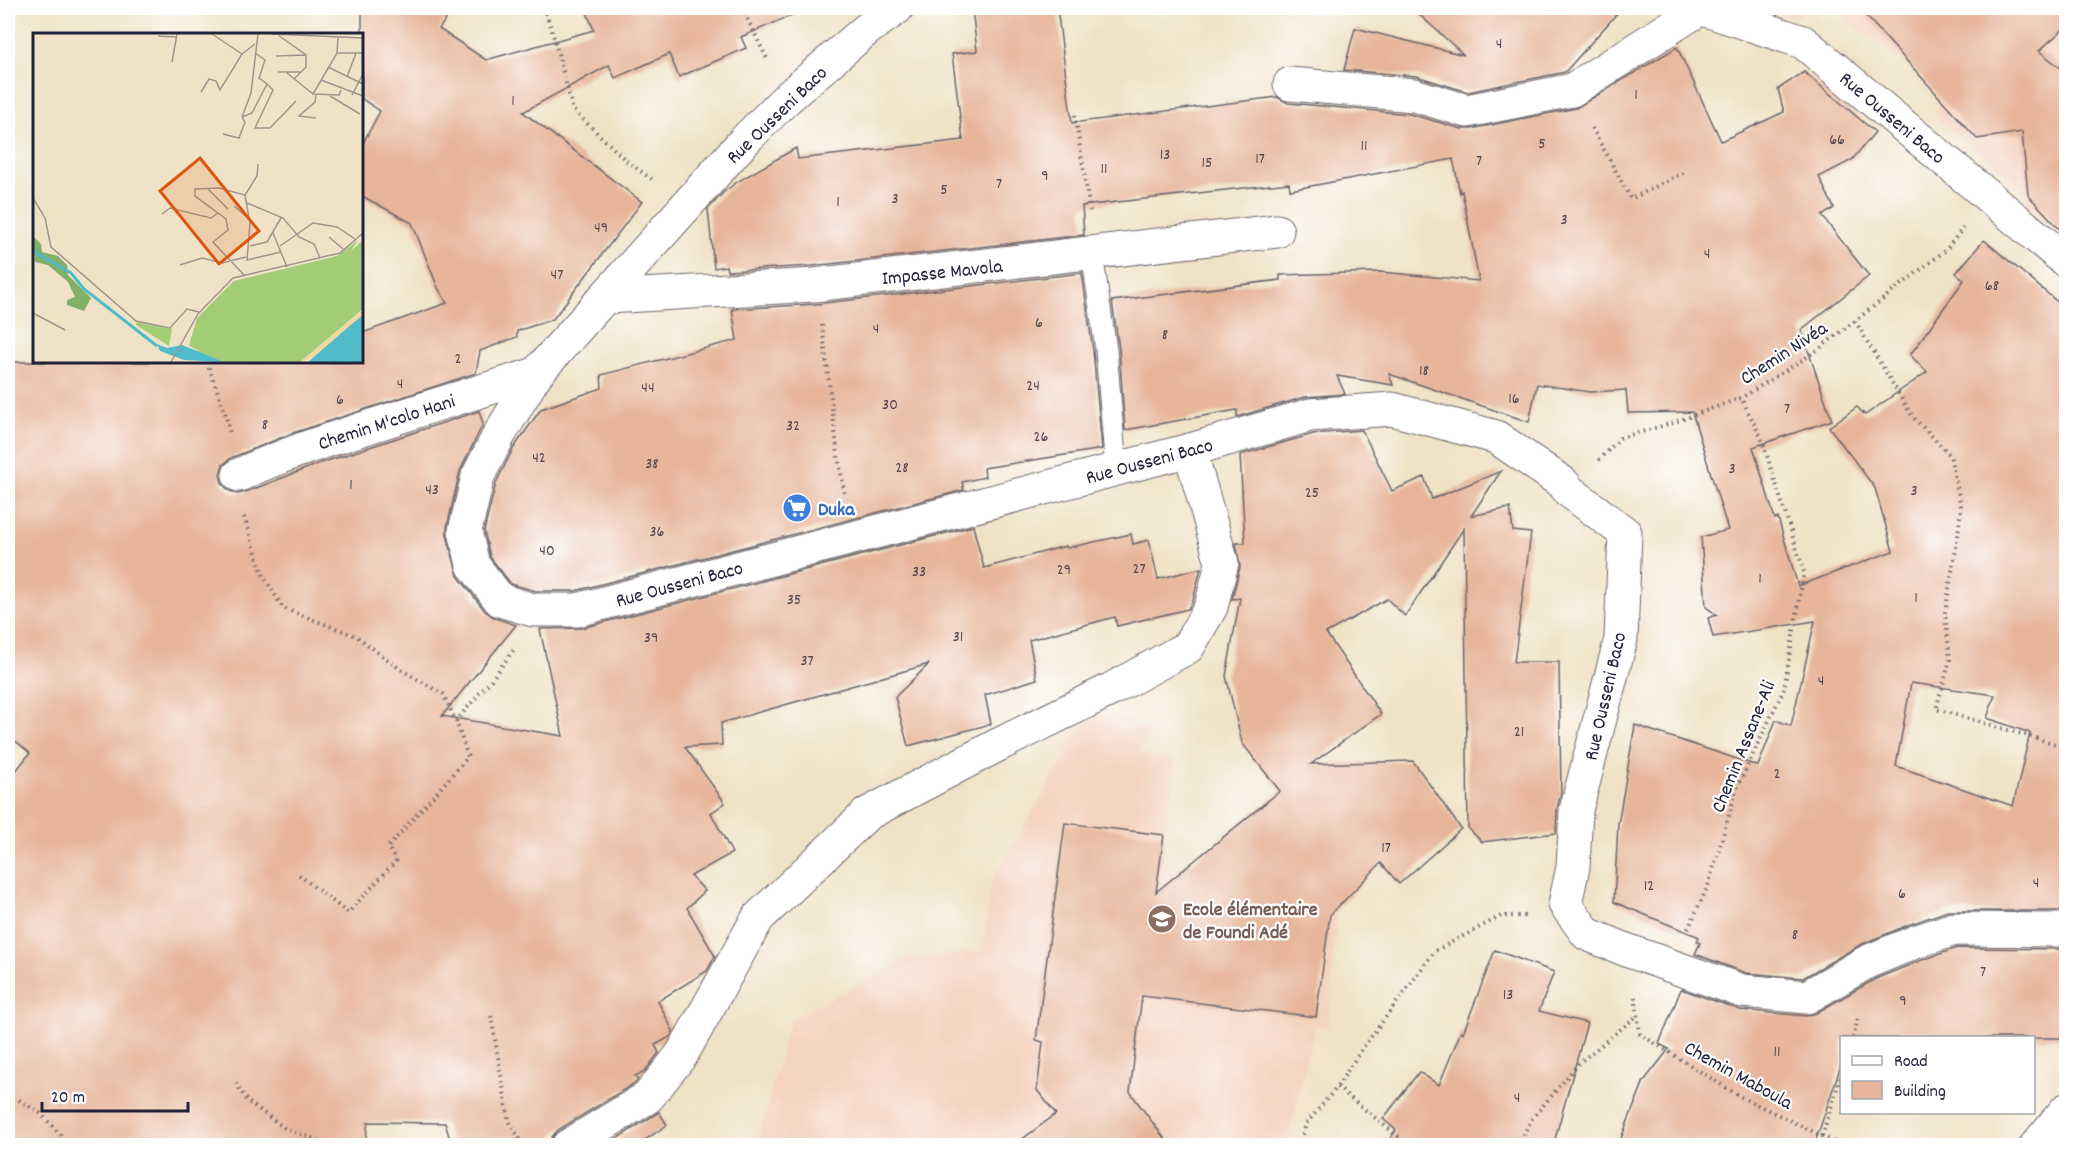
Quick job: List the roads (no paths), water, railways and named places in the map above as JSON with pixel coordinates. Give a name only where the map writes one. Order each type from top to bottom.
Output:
[{"type":"street","name":"Rue Ousseni Baco","points":[[897,8],[866,30],[786,99],[745,140],[536,374],[499,435],[478,476],[465,531],[473,566],[500,600],[532,610],[577,610],[1116,470],[1310,415],[1392,408],[1496,436],[1563,483],[1569,491],[1625,533],[1621,639],[1576,810],[1573,867],[1565,904],[1587,934],[1742,991],[1806,997],[1867,962],[1954,929],[2067,930]]},
{"type":"street","name":"Rue Ousseni Baco","points":[[1701,8],[1803,42],[2067,261]]},
{"type":"street","points":[[1290,84],[1414,95],[1467,111],[1572,90],[1701,8]]},
{"type":"street","name":"Impasse Mavola","points":[[607,297],[814,285],[1277,231]]},
{"type":"street","name":"Chemin M'colo Hani","points":[[239,475],[263,463],[314,445],[536,374]]},
{"type":"street","points":[[568,1146],[648,1096],[682,1054],[758,918],[867,814],[996,746],[1110,690],[1188,647],[1211,608],[1222,563],[1190,450]]},
{"type":"street","points":[[2036,1146],[2067,1110]]},
{"type":"lane","points":[[1095,253],[1116,470]]},
{"type":"place","name":"Duka","points":[[797,508]]},
{"type":"place","name":"Ecole élémentaire de Foundi Adé","points":[[1162,919]]}]
